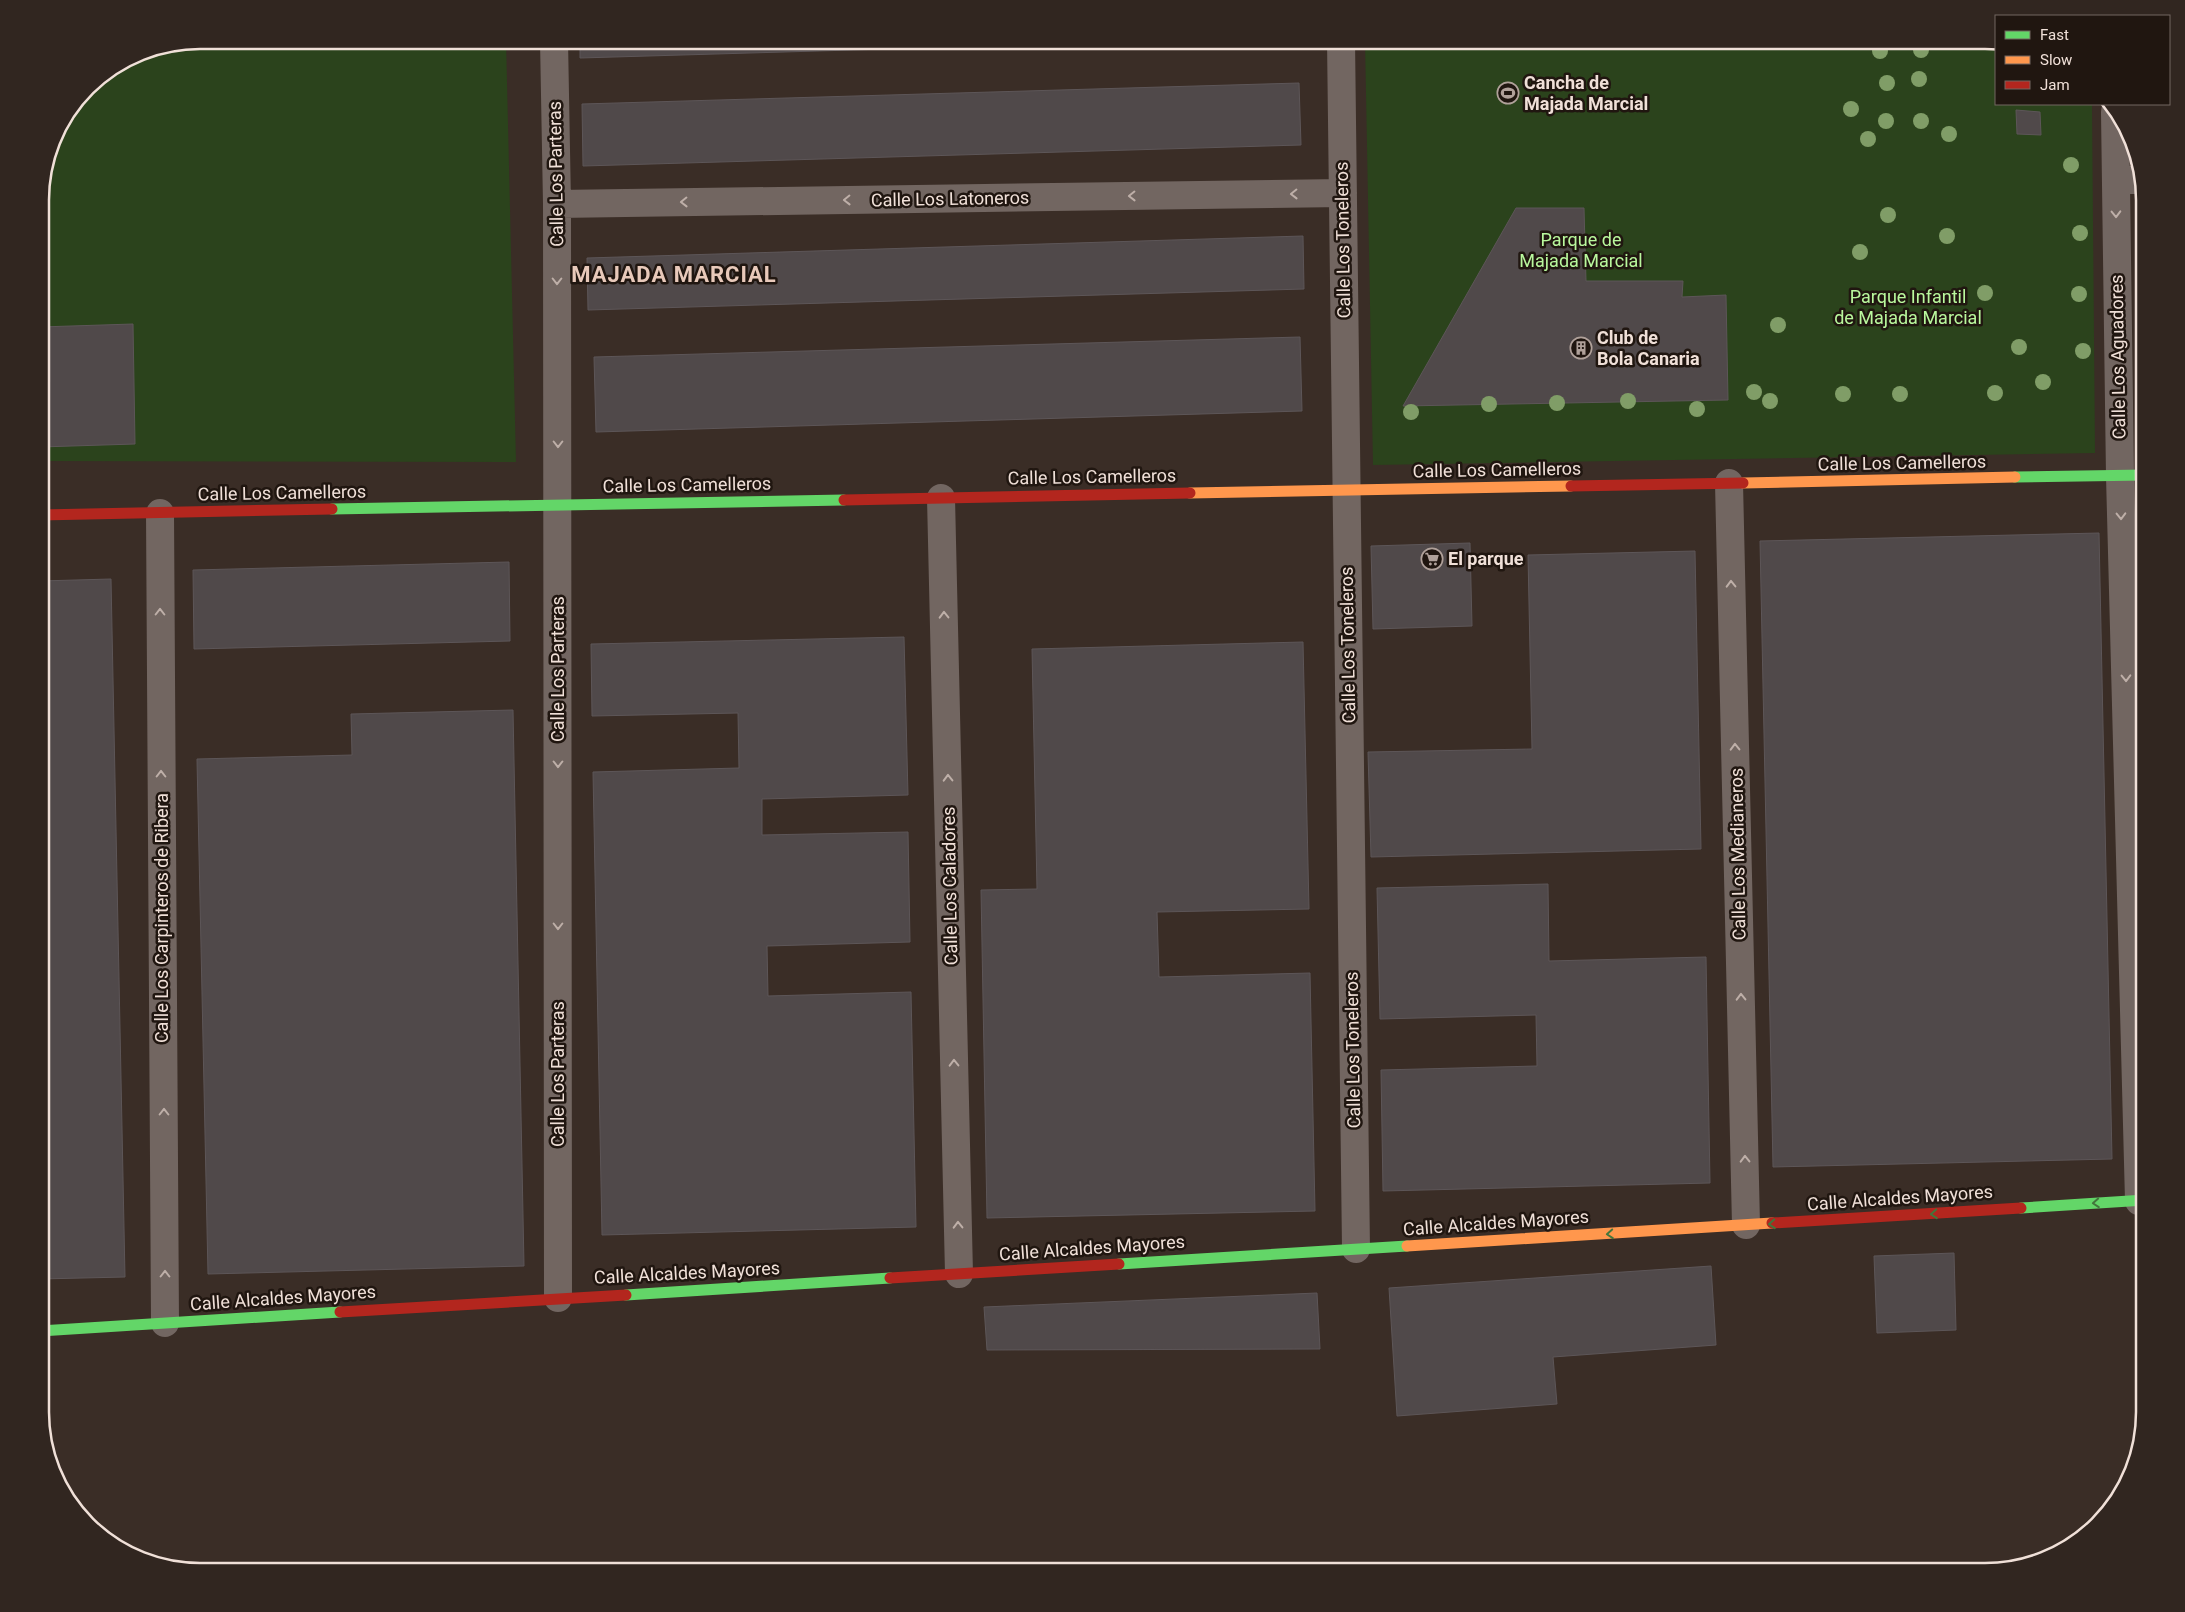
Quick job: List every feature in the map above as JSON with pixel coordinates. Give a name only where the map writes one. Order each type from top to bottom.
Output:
[{"type":"street","name":"Calle Los Parteras","points":[[554,49],[557,204],[558,505],[558,1298]]},
{"type":"street","name":"Calle Los Toneleros","points":[[1341,49],[1356,1249]]},
{"type":"street","name":"Calle Los Aguadores","points":[[2118,128],[2128,180],[2136,718]]},
{"type":"street","name":"Calle Los Latoneros","points":[[557,204],[1343,193]]},
{"type":"street","name":"Calle Los Camelleros","points":[[49,515],[2133,476]]},
{"type":"street","name":"Calle Los Medianeros","points":[[1729,483],[1746,1226]]},
{"type":"street","name":"Calle Los Caladores","points":[[941,498],[959,1274]]},
{"type":"street","name":"Calle Los Carpinteros de Ribera","points":[[160,513],[165,1323]]},
{"type":"street","name":"Calle Alcaldes Mayores","points":[[49,1330],[2136,1201]]},
{"type":"green space","points":[[190,49],[506,49],[516,462],[49,461],[50,180],[60,142],[69,124],[86,100],[116,74],[142,60]]},
{"type":"green space","name":"Parque de Majada Marcial","points":[[1365,49],[1995,50],[1995,105],[2092,105],[2095,453],[1373,465]]},
{"type":"building","points":[[580,49],[886,49],[580,58]]},
{"type":"building","points":[[1299,83],[1301,145],[583,166],[582,104]]},
{"type":"building","points":[[2016,110],[2040,112],[2041,135],[2017,134]]},
{"type":"building","name":"Club de Bola Canaria","points":[[1516,208],[1584,208],[1586,281],[1683,281],[1682,297],[1726,295],[1728,400],[1403,406]]},
{"type":"building","points":[[1303,236],[1304,289],[588,310],[587,258]]},
{"type":"building","points":[[133,324],[135,444],[49,447],[49,327]]},
{"type":"building","points":[[1300,337],[1302,411],[596,432],[594,357]]},
{"type":"building","points":[[2099,533],[2112,1159],[1773,1167],[1760,541]]},
{"type":"building","points":[[1470,543],[1472,626],[1373,629],[1371,546]]},
{"type":"building","points":[[1695,551],[1701,849],[1371,857],[1368,752],[1532,749],[1528,555]]},
{"type":"building","points":[[509,562],[510,641],[194,649],[193,570]]},
{"type":"building","points":[[111,579],[125,1277],[49,1279],[49,581]]},
{"type":"building","points":[[904,637],[908,795],[762,799],[762,835],[908,832],[910,942],[767,946],[768,996],[911,992],[916,1227],[602,1235],[593,772],[739,768],[738,713],[592,716],[591,644]]},
{"type":"building","points":[[1303,642],[1309,909],[1157,912],[1159,977],[1310,973],[1315,1211],[987,1218],[981,890],[1037,889],[1032,649]]},
{"type":"building","points":[[513,710],[524,1266],[208,1274],[197,759],[352,755],[351,714]]},
{"type":"building","points":[[1548,884],[1549,961],[1706,957],[1710,1183],[1383,1191],[1381,1070],[1537,1066],[1536,1015],[1380,1019],[1377,888]]},
{"type":"building","points":[[1954,1253],[1956,1330],[1877,1333],[1874,1256]]},
{"type":"building","points":[[1711,1266],[1716,1345],[1553,1357],[1557,1404],[1397,1416],[1389,1288]]},
{"type":"building","points":[[1317,1293],[1320,1349],[987,1350],[984,1307]]},
{"type":"traffic: fast","points":[[2015,477],[2136,475]]},
{"type":"traffic: fast","points":[[332,509],[844,500]]},
{"type":"traffic: fast","points":[[2021,1208],[2136,1201]]},
{"type":"traffic: fast","points":[[1119,1264],[1407,1246]]},
{"type":"traffic: fast","points":[[626,1295],[890,1278]]},
{"type":"traffic: fast","points":[[49,1330],[340,1312]]},
{"type":"traffic: slow","points":[[1743,483],[2015,477]]},
{"type":"traffic: slow","points":[[1190,493],[1571,486]]},
{"type":"traffic: slow","points":[[1407,1246],[1772,1223]]},
{"type":"traffic: jam","points":[[1571,486],[1743,483]]},
{"type":"traffic: jam","points":[[844,500],[1190,493]]},
{"type":"traffic: jam","points":[[49,515],[332,509]]},
{"type":"traffic: jam","points":[[1772,1223],[2021,1208]]},
{"type":"traffic: jam","points":[[890,1278],[1119,1264]]},
{"type":"traffic: jam","points":[[340,1312],[626,1295]]},
{"type":"place","name":"Cancha de Majada Marcial","points":[[1508,93]]},
{"type":"place","name":"Club de Bola Canaria","points":[[1581,348]]},
{"type":"place","name":"El parque","points":[[1432,559]]},
{"type":"district","name":"MAJADA MARCIAL","points":[[674,274]]},
{"type":"park label","name":"Parque Infantil de Majada Marcial","points":[[1908,307]]}]
